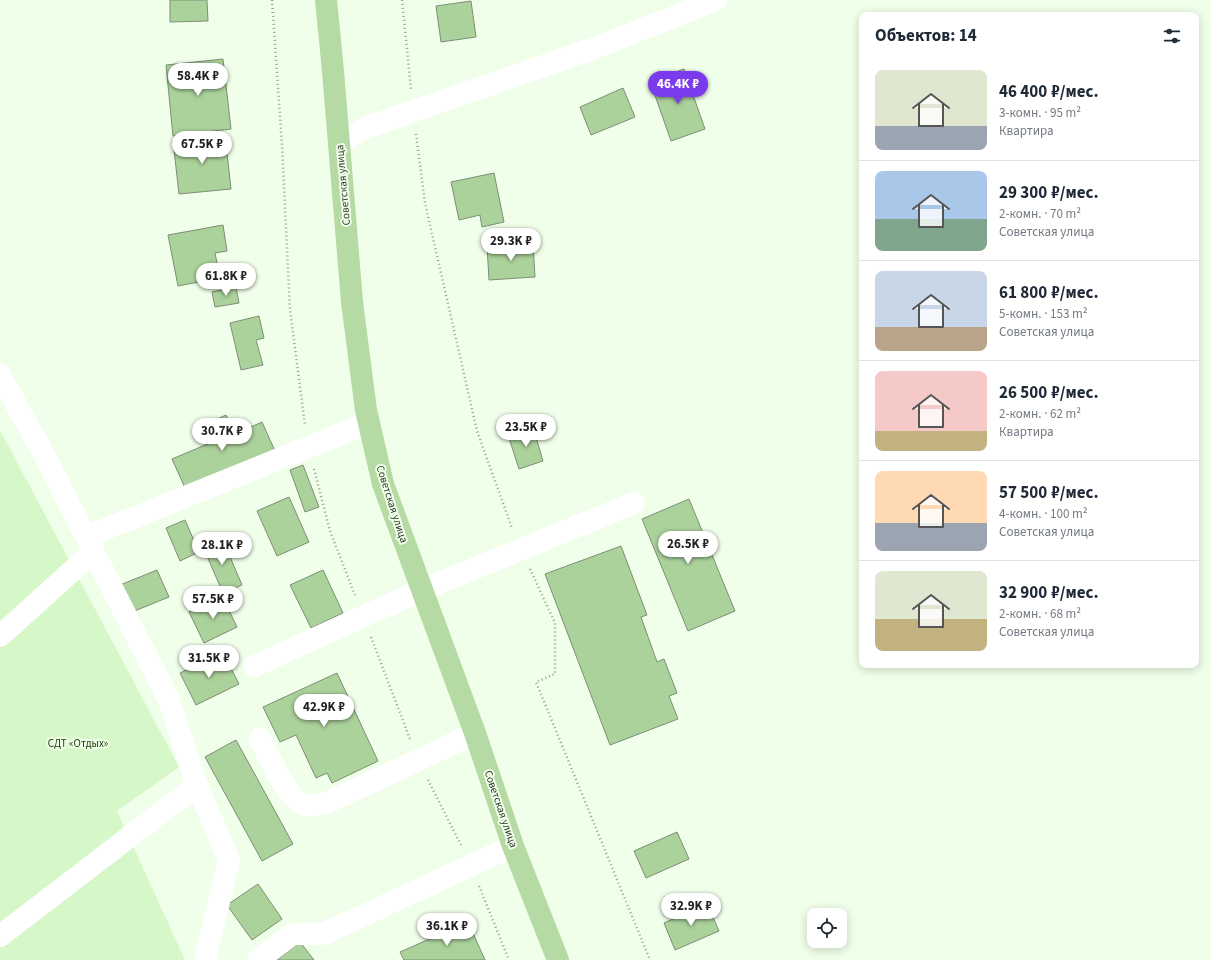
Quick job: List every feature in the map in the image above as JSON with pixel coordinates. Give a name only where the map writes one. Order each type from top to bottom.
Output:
[{"type":"main road","name":"Советская улица","points":[[326,0],[352,302],[368,423],[383,484],[475,733],[513,846],[558,960]]},
{"type":"street","points":[[339,144],[365,128],[596,48],[716,0]]},
{"type":"street","points":[[0,375],[47,460],[170,700],[197,785],[229,860],[206,960]]},
{"type":"street","points":[[0,636],[90,544],[308,447],[368,423]]},
{"type":"street","points":[[254,666],[422,590],[634,503]]},
{"type":"street","points":[[260,739],[285,786],[294,798],[304,804],[314,805],[327,803],[475,733]]},
{"type":"street","points":[[0,936],[197,785]]},
{"type":"street","points":[[258,960],[293,934],[323,934],[513,846]]},
{"type":"path","points":[[272,0],[282,144],[290,310],[308,447],[330,531],[418,760],[471,866],[509,960]]},
{"type":"path","points":[[402,0],[425,203],[477,432],[520,549],[555,623],[554,674],[536,682],[650,960]]},
{"type":"green space","name":"СДТ «Отдых»","points":[[0,430],[179,767],[117,811],[185,960],[0,960]]},
{"type":"building","points":[[170,0],[207,0],[208,21],[170,22]]},
{"type":"building","points":[[471,1],[476,37],[441,42],[436,6]]},
{"type":"building","points":[[223,59],[231,129],[173,136],[166,65]]},
{"type":"building","points":[[684,69],[705,129],[671,141],[650,81]]},
{"type":"building","points":[[623,88],[635,117],[591,135],[580,107]]},
{"type":"building","points":[[225,135],[231,189],[179,194],[173,141]]},
{"type":"building","points":[[494,173],[504,222],[482,227],[480,215],[459,220],[451,182]]},
{"type":"building","points":[[223,225],[227,251],[215,253],[220,278],[178,286],[168,235]]},
{"type":"building","points":[[533,244],[535,277],[489,280],[487,246]]},
{"type":"building","points":[[236,287],[239,303],[215,307],[212,292]]},
{"type":"building","points":[[259,316],[264,338],[256,340],[263,365],[241,370],[230,323]]},
{"type":"building","points":[[226,415],[235,434],[262,422],[275,451],[186,490],[172,459],[210,443],[202,426]]},
{"type":"building","points":[[533,427],[543,461],[519,469],[508,435]]},
{"type":"building","points":[[303,465],[319,507],[305,512],[290,470]]},
{"type":"building","points":[[289,497],[309,542],[277,556],[257,511]]},
{"type":"building","points":[[689,499],[735,611],[688,631],[642,519]]},
{"type":"building","points":[[185,520],[199,552],[180,561],[166,528]]},
{"type":"building","points":[[222,538],[242,585],[223,593],[203,547]]},
{"type":"building","points":[[621,546],[647,615],[641,617],[657,662],[664,659],[677,693],[669,696],[678,719],[610,745],[545,574]]},
{"type":"building","points":[[157,570],[169,597],[132,612],[120,585]]},
{"type":"building","points":[[323,570],[343,613],[311,628],[290,585]]},
{"type":"building","points":[[222,596],[237,627],[204,643],[189,612]]},
{"type":"building","points":[[223,653],[239,684],[196,705],[180,673]]},
{"type":"building","points":[[337,673],[378,761],[332,783],[327,773],[316,778],[296,735],[280,742],[263,707]]},
{"type":"building","points":[[236,740],[293,844],[262,861],[205,757]]},
{"type":"building","points":[[677,832],[689,859],[646,878],[634,851]]},
{"type":"building","points":[[258,884],[282,919],[252,940],[227,905]]},
{"type":"building","points":[[707,904],[719,931],[675,950],[664,923]]},
{"type":"building","points":[[468,922],[485,960],[404,960],[400,952]]},
{"type":"building","points":[[300,942],[314,960],[277,960]]}]
